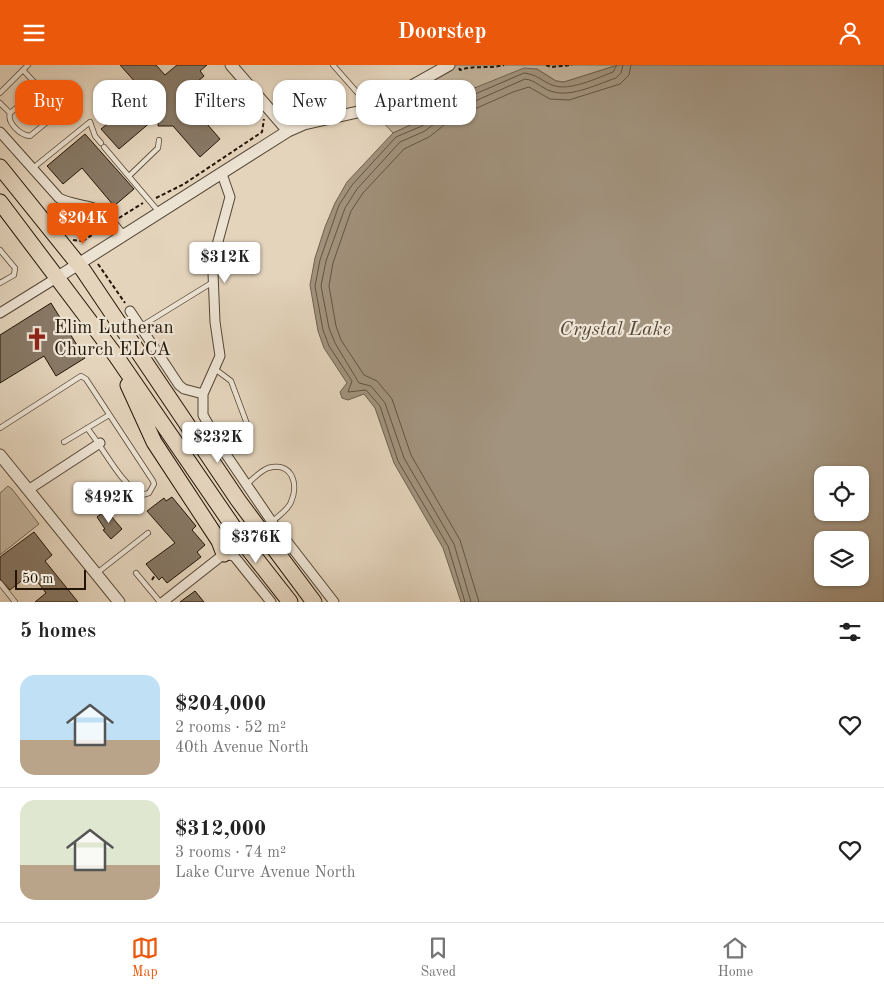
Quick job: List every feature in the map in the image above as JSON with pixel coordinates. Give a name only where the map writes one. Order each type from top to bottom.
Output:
[{"type":"main road","points":[[0,167],[78,263],[238,500],[314,602]]},
{"type":"main road","points":[[0,203],[58,277],[116,356],[250,551],[290,602]]},
{"type":"main road","points":[[116,356],[154,442],[219,541],[224,554]]},
{"type":"street","points":[[231,65],[288,131]]},
{"type":"street","points":[[422,80],[448,65]]},
{"type":"street","points":[[0,313],[288,131],[304,124],[356,112]]},
{"type":"street","points":[[0,132],[59,198],[67,203],[96,209],[103,213],[122,235]]},
{"type":"street","points":[[222,174],[230,197],[218,245],[213,282],[215,322],[220,356],[203,394],[201,405],[206,423],[246,485],[334,602]]},
{"type":"street","points":[[130,311],[179,385],[184,389],[203,394]]},
{"type":"street","points":[[28,490],[100,443]]},
{"type":"street","points":[[0,455],[119,602]]},
{"type":"street","points":[[162,602],[224,554],[234,556],[271,602]]},
{"type":"lane","points":[[0,93],[28,65]]},
{"type":"lane","points":[[333,65],[356,92]]},
{"type":"lane","points":[[22,70],[31,80]]},
{"type":"lane","points":[[0,103],[10,113],[11,123],[26,136],[30,136],[45,125]]},
{"type":"lane","points":[[10,113],[15,109]]},
{"type":"lane","points":[[33,168],[90,122],[95,136],[159,212]]},
{"type":"lane","points":[[129,176],[158,148],[159,140]]},
{"type":"lane","points":[[0,250],[15,268],[14,275],[0,283]]},
{"type":"lane","points":[[140,327],[213,282]]},
{"type":"lane","points":[[215,369],[231,381],[250,432]]},
{"type":"lane","points":[[0,428],[81,375],[86,379],[153,481],[154,484],[149,493],[142,495],[131,490],[100,443],[87,428]]},
{"type":"lane","points":[[64,442],[109,415]]},
{"type":"lane","points":[[246,485],[266,468],[281,467],[292,475],[295,481],[291,502],[272,522]]},
{"type":"lane","points":[[96,574],[148,533]]},
{"type":"lane","points":[[136,573],[162,602]]},
{"type":"lane","points":[[0,583],[15,602]]},
{"type":"path","points":[[460,70],[470,66],[483,69],[504,65]]},
{"type":"path","points":[[546,65],[551,67],[572,65]]},
{"type":"path","points":[[68,239],[83,241],[149,200],[184,184],[262,132],[264,119]]},
{"type":"path","points":[[105,274],[130,311]]},
{"type":"shaded area","points":[[449,65],[618,65],[564,82],[556,81],[537,69],[476,89],[476,80],[422,80]]},
{"type":"shaded area","points":[[386,125],[410,125],[393,133]]},
{"type":"shaded area","points":[[8,486],[39,524],[0,555],[0,493]]},
{"type":"water","name":"Crystal Lake","points":[[618,65],[884,65],[884,602],[461,602],[443,548],[394,463],[375,408],[364,394],[348,400],[342,398],[340,392],[347,383],[324,348],[318,331],[310,285],[315,258],[335,203],[347,182],[393,133],[410,125],[476,125],[476,87],[524,68],[537,69],[556,81],[564,82]]},
{"type":"building","points":[[120,65],[156,65],[165,75],[177,65],[207,65],[200,71],[204,76],[199,80],[176,80],[176,125],[208,125],[220,139],[200,157],[173,126],[158,126],[166,125],[166,80],[133,80]]},
{"type":"building","points":[[106,125],[147,125],[119,149],[101,129]]},
{"type":"building","points":[[85,134],[134,189],[114,206],[82,168],[63,184],[47,166]]},
{"type":"building","name":"Elim Lutheran Church ELCA","points":[[51,303],[85,358],[56,376],[44,356],[0,383],[0,335]]},
{"type":"building","points":[[172,497],[196,526],[192,530],[205,545],[197,552],[201,557],[167,583],[162,577],[159,580],[146,564],[175,543],[147,511],[164,498],[166,501]]},
{"type":"building","points":[[106,510],[122,529],[111,539],[103,530],[105,529],[97,517]]},
{"type":"building","points":[[34,532],[52,555],[45,561],[78,602],[35,602],[46,593],[31,573],[10,590],[0,579],[0,557]]},
{"type":"building","points":[[195,591],[204,602],[180,602]]},
{"type":"place","name":"Elim Lutheran Church ELCA","points":[[37,339]]}]
